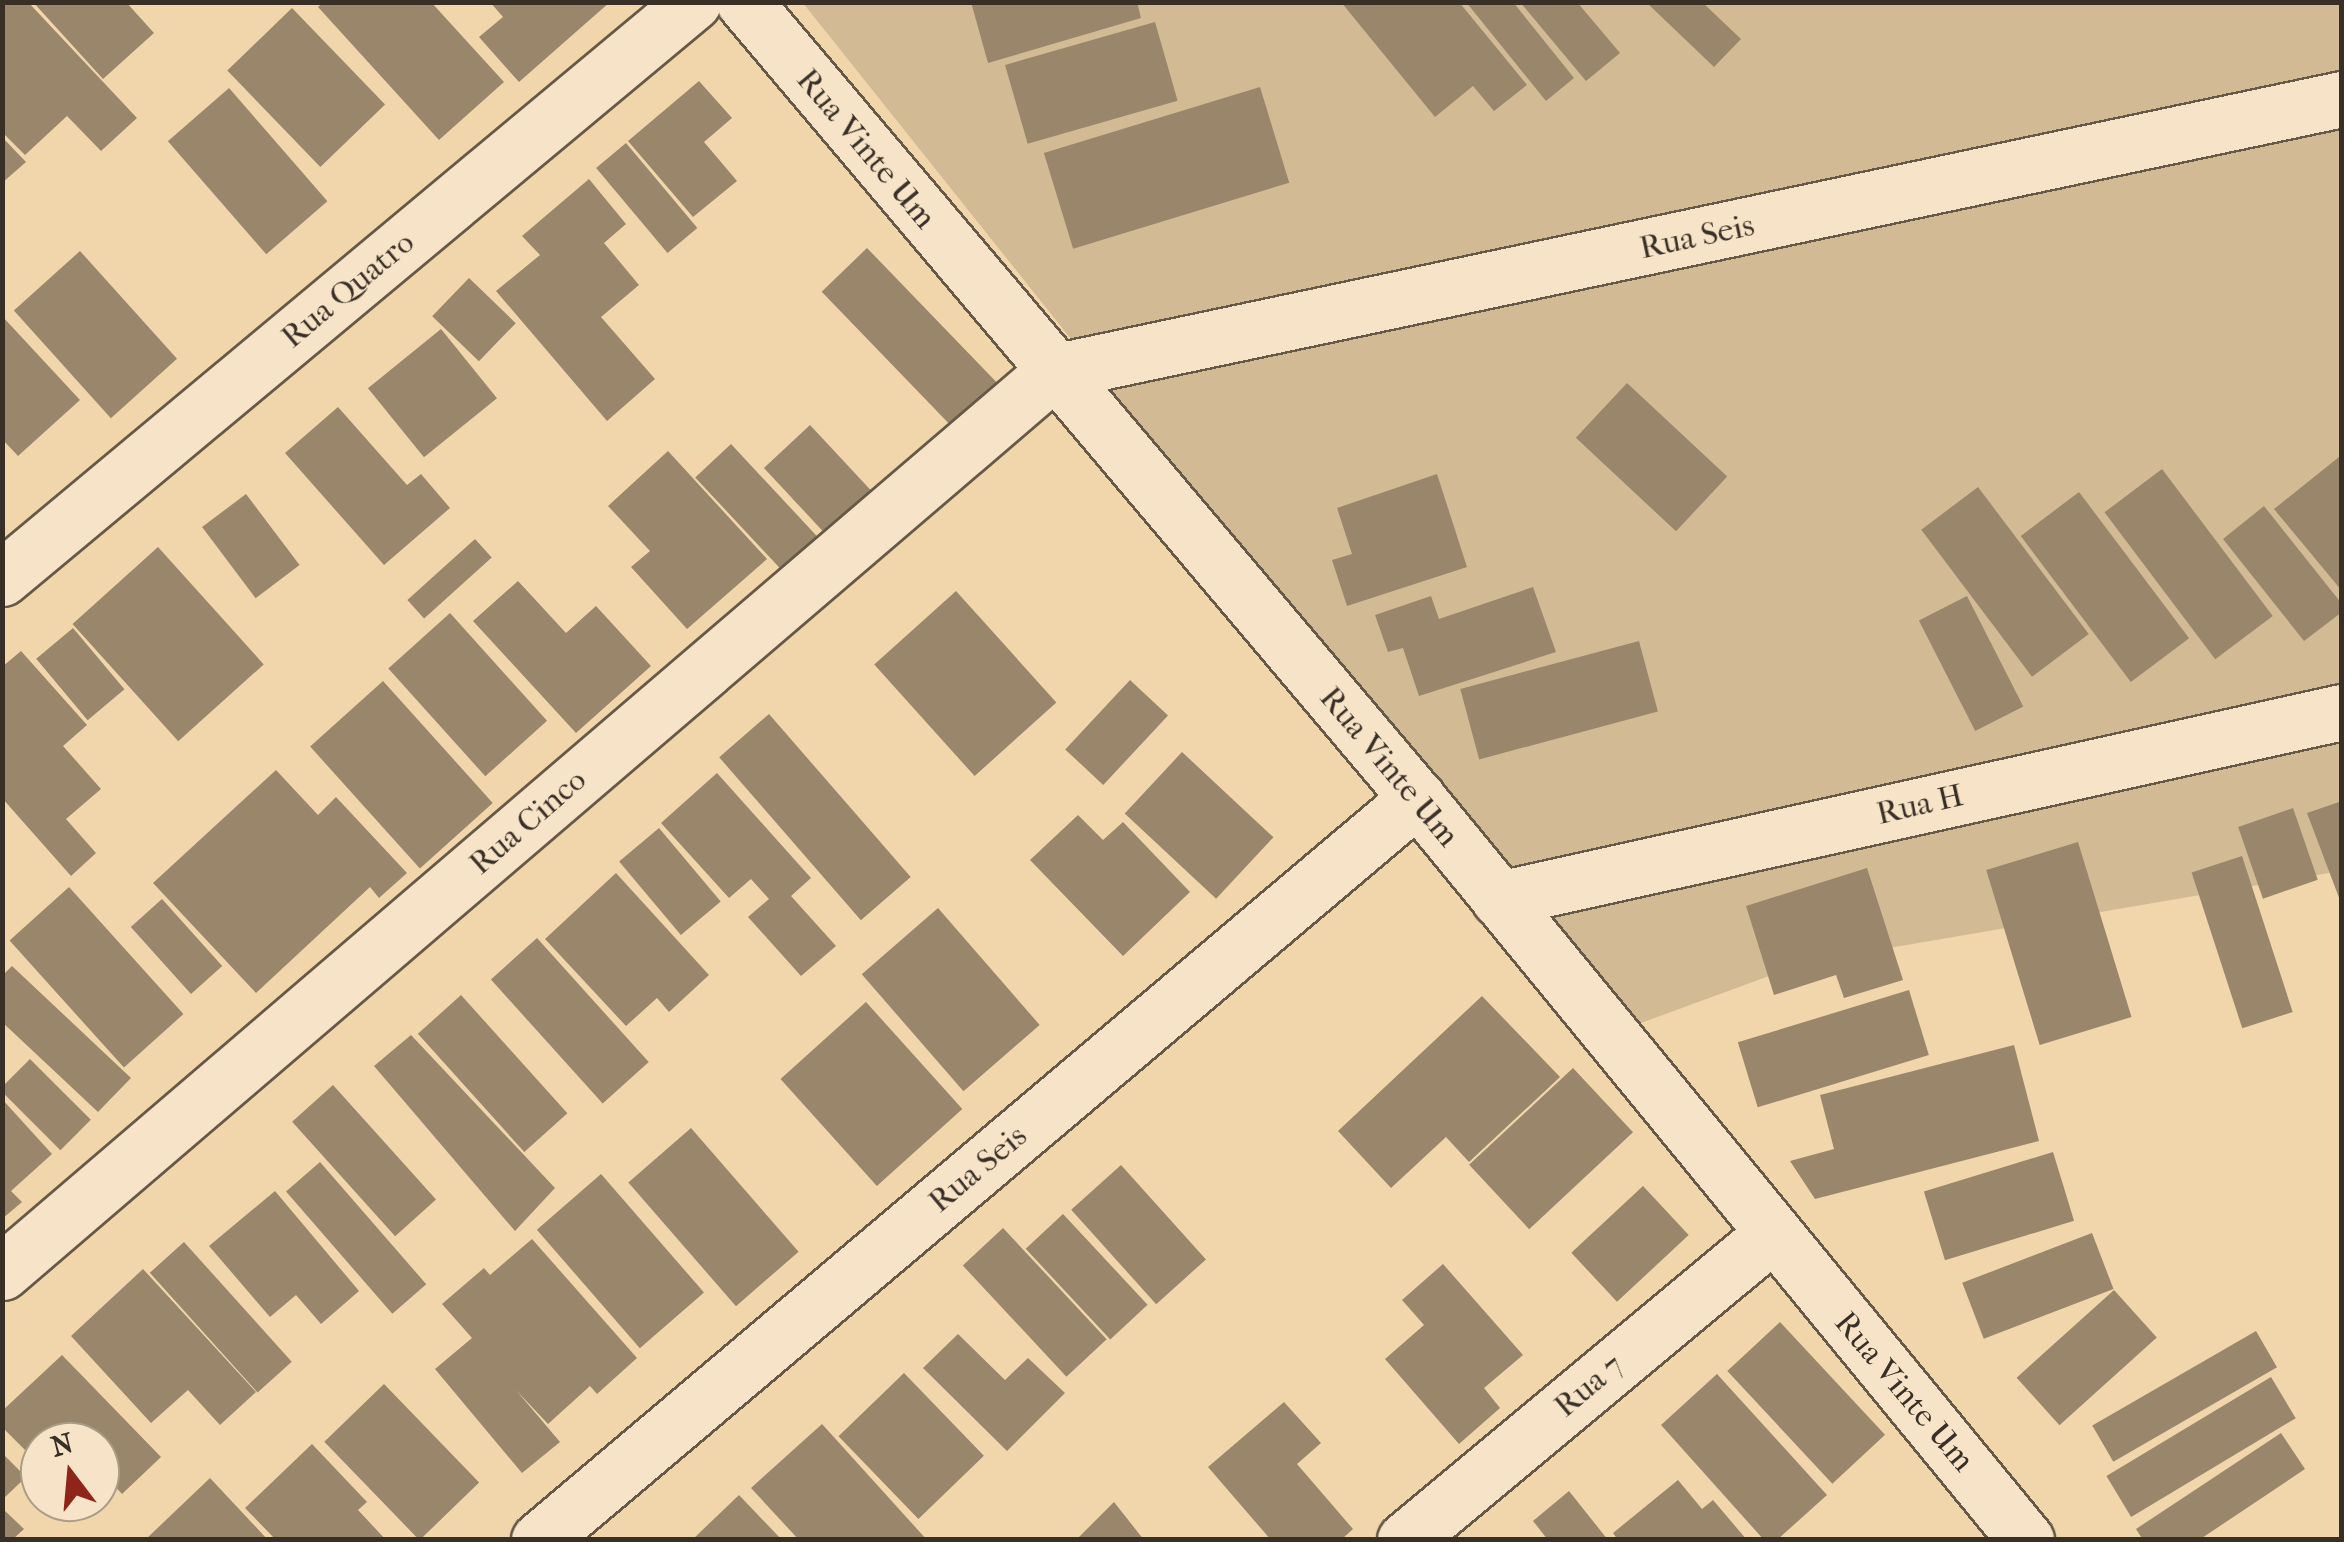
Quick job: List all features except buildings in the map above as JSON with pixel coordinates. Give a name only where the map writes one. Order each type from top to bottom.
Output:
[{"type":"street","name":"Rua Quatro","points":[[2,578],[694,2]]},
{"type":"street","name":"Rua Vinte Um","points":[[744,2],[1417,798],[2026,1540]]},
{"type":"street","name":"Rua Seis","points":[[1053,372],[2342,99]]},
{"type":"street","name":"Rua Cinco","points":[[2,1272],[1053,372]]},
{"type":"street","name":"Rua H","points":[[1499,898],[2342,712]]},
{"type":"street","name":"Rua Seis","points":[[538,1540],[1417,798]]},
{"type":"street","name":"Rua 7","points":[[1406,1540],[1773,1233]]},
{"type":"shaded area","points":[[803,3],[2341,3],[2341,871],[1807,962],[1622,1030]]}]
